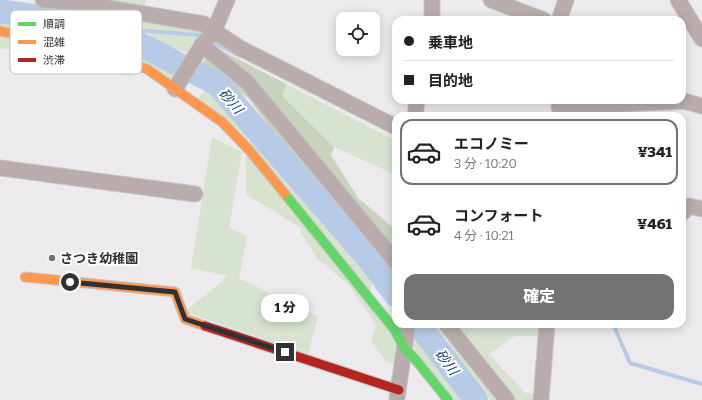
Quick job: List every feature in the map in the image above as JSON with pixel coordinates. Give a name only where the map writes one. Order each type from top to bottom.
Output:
[{"type":"street","points":[[44,0],[80,3],[123,10]]},
{"type":"street","points":[[175,89],[202,45],[214,31],[227,0]]},
{"type":"street","points":[[432,0],[432,16]]},
{"type":"street","points":[[491,0],[533,16]]},
{"type":"street","points":[[560,16],[566,0]]},
{"type":"street","points":[[678,0],[702,40]]},
{"type":"street","points":[[142,13],[204,24],[240,48],[392,125]]},
{"type":"street","points":[[0,31],[10,33]]},
{"type":"street","points":[[202,45],[248,83],[392,257]]},
{"type":"street","points":[[142,68],[147,70],[222,122],[250,151],[392,327]]},
{"type":"street","points":[[686,102],[702,106]]},
{"type":"street","points":[[559,108],[642,104]]},
{"type":"street","points":[[0,168],[195,194]]},
{"type":"street","points":[[686,209],[689,206],[702,210]]},
{"type":"street","points":[[25,277],[175,292],[185,319],[398,395],[408,328]]},
{"type":"street","points":[[393,328],[405,349],[448,400]]},
{"type":"street","points":[[449,328],[507,400]]},
{"type":"street","points":[[541,400],[547,328]]},
{"type":"green space","points":[[102,0],[146,0],[145,8]]},
{"type":"green space","points":[[56,6],[81,10],[73,10]]},
{"type":"green space","points":[[142,20],[207,30],[187,53],[155,41],[142,26]]},
{"type":"green space","points":[[0,22],[10,23],[10,50],[0,48]]},
{"type":"green space","points":[[211,45],[286,84],[282,96],[334,147],[331,155],[358,198],[392,227],[392,275],[378,263],[313,184],[248,98],[202,65]]},
{"type":"green space","points":[[142,50],[178,70],[171,82],[142,73]]},
{"type":"green space","points":[[123,74],[133,74],[131,76]]},
{"type":"green space","points":[[286,84],[392,139],[392,173],[334,147],[280,94]]},
{"type":"green space","points":[[205,90],[225,107],[270,156],[374,278],[370,290],[399,346],[395,364],[386,361],[371,342],[376,325],[349,285],[317,258],[301,233],[301,228],[246,194],[246,140],[198,99]]},
{"type":"green space","points":[[212,137],[242,152],[229,228],[247,236],[239,278],[318,316],[308,354],[185,312],[228,276],[191,268]]},
{"type":"green space","points":[[435,328],[443,328],[499,400],[490,400]]},
{"type":"green space","points":[[456,328],[540,328],[540,336],[515,336],[489,354],[525,393],[534,393],[533,400],[513,400]]},
{"type":"green space","points":[[416,338],[466,400],[455,400],[413,348]]},
{"type":"waterway","name":"砂川","points":[[0,11],[10,13]]},
{"type":"waterway","points":[[142,31],[199,35],[240,56]]},
{"type":"waterway","name":"砂川","points":[[142,45],[216,83],[369,259],[392,290]]},
{"type":"waterway","name":"砂川","points":[[421,328],[476,400]]},
{"type":"waterway","points":[[615,328],[630,363],[702,384]]},
{"type":"traffic: fast","points":[[285,194],[392,327]]},
{"type":"traffic: fast","points":[[393,328],[405,349],[448,400]]},
{"type":"traffic: slow","points":[[0,31],[10,33]]},
{"type":"traffic: slow","points":[[142,67],[147,69],[222,122],[250,151],[285,194]]},
{"type":"traffic: slow","points":[[25,277],[175,292],[185,319],[205,326]]},
{"type":"traffic: jam","points":[[205,326],[399,390]]},
{"type":"place","name":"さつき幼稚園","points":[[52,258]]},
{"type":"route","points":[[70,282],[175,292],[185,319],[285,352]]}]
